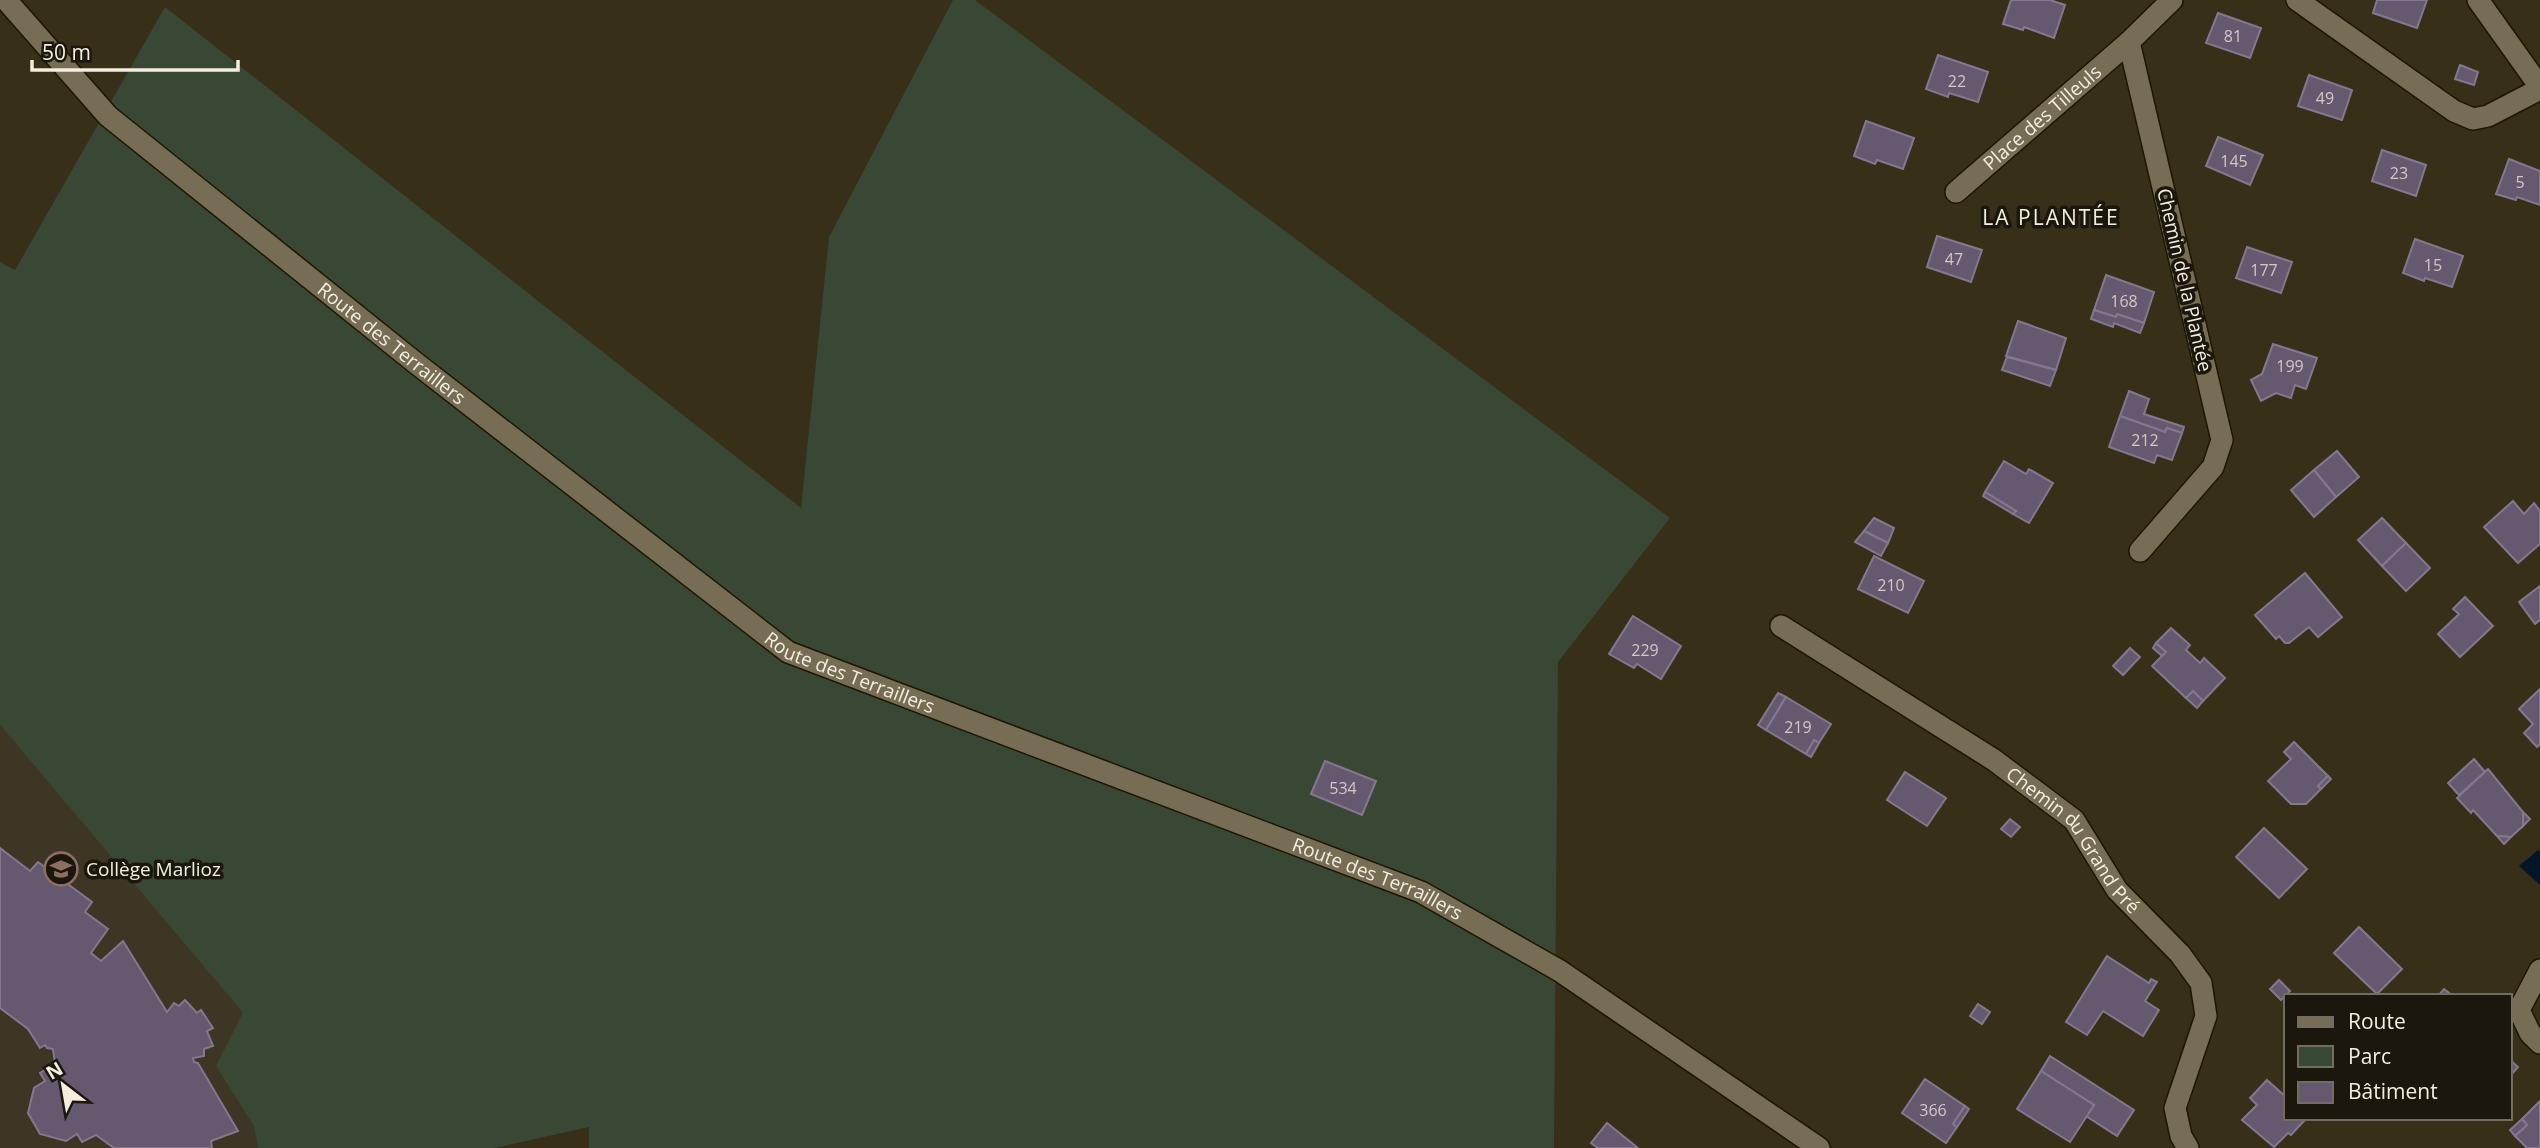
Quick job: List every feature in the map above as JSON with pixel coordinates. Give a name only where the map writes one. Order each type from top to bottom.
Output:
[{"type":"street","name":"Route des Terraillers","points":[[6,0],[108,116],[417,364],[788,652],[1421,892],[1560,971],[1819,1148]]},
{"type":"street","points":[[2129,41],[2172,0]]},
{"type":"street","points":[[2297,0],[2454,111],[2473,119],[2487,116],[2540,88],[2478,0]]},
{"type":"street","name":"Place des Tilleuls","points":[[1956,192],[2129,41]]},
{"type":"street","name":"Chemin de la Plantée","points":[[2129,41],[2222,440],[2213,467],[2140,551]]},
{"type":"street","name":"Chemin du Grand Pré","points":[[1781,626],[1994,760],[2074,820],[2117,890],[2180,954],[2201,983],[2206,1016],[2175,1108],[2181,1136],[2188,1148]]},
{"type":"street","points":[[2540,970],[2519,1010],[2530,1033],[2540,1043]]},
{"type":"shaded area","name":"Collège Marlioz","points":[[0,725],[243,1013],[357,1148],[0,1148]]},
{"type":"green space","points":[[953,0],[975,0],[1670,518],[1558,662],[1554,1148],[589,1148],[589,1127],[495,1148],[258,1148],[254,1126],[216,1066],[243,1013],[0,725],[0,262],[15,270],[165,7],[801,508],[829,237]]},
{"type":"water","points":[[2538,850],[2540,852],[2540,885],[2519,866]]},
{"type":"building","points":[[2011,0],[2050,0],[2065,5],[2054,38],[2024,27],[2023,30],[2003,24]]},
{"type":"building","points":[[2377,0],[2427,0],[2417,28],[2373,13]]},
{"type":"building","points":[[2218,13],[2261,28],[2250,58],[2206,43]]},
{"type":"building","points":[[1938,55],[1988,72],[1978,102],[1949,93],[1948,97],[1926,89]]},
{"type":"building","points":[[2460,65],[2478,72],[2474,85],[2455,79]]},
{"type":"building","points":[[2309,75],[2352,90],[2342,120],[2298,106]]},
{"type":"building","points":[[1866,121],[1914,138],[1903,169],[1877,160],[1875,164],[1854,156]]},
{"type":"building","points":[[2218,137],[2263,155],[2250,185],[2206,166]]},
{"type":"building","points":[[2382,150],[2426,165],[2416,196],[2372,181]]},
{"type":"building","points":[[2509,159],[2540,171],[2540,205],[2517,197],[2516,200],[2496,194]]},
{"type":"building","points":[[1937,236],[1982,250],[1971,282],[1927,267]]},
{"type":"building","points":[[2415,239],[2463,256],[2452,287],[2403,273]]},
{"type":"building","points":[[2247,247],[2292,262],[2281,293],[2236,278]]},
{"type":"building","points":[[2106,275],[2154,292],[2144,323],[2094,310]]},
{"type":"building","points":[[2094,310],[2144,323],[2140,333],[2114,323],[2113,327],[2091,319]]},
{"type":"building","points":[[2018,321],[2066,338],[2056,370],[2006,356]]},
{"type":"building","points":[[2273,344],[2317,358],[2306,389],[2295,385],[2291,398],[2276,393],[2261,401],[2251,380],[2262,374]]},
{"type":"building","points":[[2007,357],[2056,370],[2050,386],[2002,370]]},
{"type":"building","points":[[2129,391],[2149,399],[2144,414],[2184,427],[2182,433],[2167,428],[2165,432],[2120,416]]},
{"type":"building","points":[[2120,416],[2165,432],[2167,428],[2182,433],[2172,460],[2157,455],[2154,463],[2109,447]]},
{"type":"building","points":[[2337,451],[2359,477],[2336,497],[2314,470]]},
{"type":"building","points":[[2004,461],[2026,474],[2029,469],[2053,483],[2029,523],[2013,514],[2016,511],[1985,492]]},
{"type":"building","points":[[2314,470],[2336,497],[2314,517],[2291,490]]},
{"type":"building","points":[[1985,492],[2016,511],[2013,514],[1983,496]]},
{"type":"building","points":[[2513,501],[2524,514],[2534,503],[2540,511],[2540,544],[2518,563],[2484,527]]},
{"type":"building","points":[[1874,518],[1894,528],[1888,543],[1864,531]]},
{"type":"building","points":[[2382,518],[2406,543],[2382,566],[2358,540]]},
{"type":"building","points":[[1864,531],[1888,543],[1881,556],[1855,542]]},
{"type":"building","points":[[2406,543],[2430,568],[2406,591],[2382,566]]},
{"type":"building","points":[[1874,556],[1924,581],[1908,613],[1858,589]]},
{"type":"building","points":[[2305,573],[2342,617],[2318,637],[2309,627],[2289,643],[2285,643],[2279,636],[2276,639],[2255,615]]},
{"type":"building","points":[[2540,586],[2540,620],[2535,624],[2519,602]]},
{"type":"building","points":[[2465,597],[2493,626],[2460,657],[2438,634],[2459,614],[2453,609]]},
{"type":"building","points":[[1633,616],[1681,646],[1661,679],[1637,664],[1634,668],[1609,654]]},
{"type":"building","points":[[2171,628],[2190,645],[2186,650],[2200,663],[2204,658],[2225,678],[2203,701],[2193,691],[2186,698],[2152,666],[2166,652],[2156,643]]},
{"type":"building","points":[[2156,643],[2166,652],[2162,656],[2153,648]]},
{"type":"building","points":[[2130,648],[2140,657],[2123,675],[2113,666]]},
{"type":"building","points":[[2540,689],[2540,744],[2537,747],[2524,733],[2533,724],[2519,709]]},
{"type":"building","points":[[2193,691],[2203,701],[2197,708],[2186,698]]},
{"type":"building","points":[[1778,693],[1786,697],[1766,730],[1758,725]]},
{"type":"building","points":[[1786,697],[1831,724],[1819,743],[1814,740],[1806,754],[1766,730]]},
{"type":"building","points":[[1814,740],[1819,743],[1811,757],[1806,754]]},
{"type":"building","points":[[2294,742],[2328,776],[2318,786],[2321,789],[2306,804],[2291,804],[2268,781],[2291,759],[2284,752]]},
{"type":"building","points":[[2474,759],[2485,772],[2459,795],[2448,783]]},
{"type":"building","points":[[1325,761],[1376,781],[1362,815],[1311,794]]},
{"type":"building","points":[[2488,769],[2523,812],[2523,826],[2511,837],[2497,836],[2473,810],[2471,813],[2457,798]]},
{"type":"building","points":[[1905,772],[1946,798],[1927,826],[1887,800]]},
{"type":"building","points":[[2328,776],[2331,779],[2321,789],[2318,786]]},
{"type":"building","points":[[2523,812],[2530,819],[2523,826]]},
{"type":"building","points":[[2010,819],[2020,827],[2011,837],[2001,829]]},
{"type":"building","points":[[2264,828],[2307,869],[2279,898],[2236,857]]},
{"type":"building","points":[[2497,836],[2511,837],[2504,844]]},
{"type":"building","name":"Collège Marlioz","points":[[0,848],[30,871],[38,862],[92,902],[85,912],[108,929],[91,953],[101,961],[123,941],[167,1012],[174,1003],[179,1006],[185,1000],[197,1013],[201,1010],[213,1028],[207,1031],[213,1046],[204,1049],[204,1056],[193,1058],[194,1062],[198,1063],[238,1131],[211,1141],[212,1148],[114,1148],[96,1135],[82,1142],[77,1134],[66,1141],[40,1134],[28,1113],[34,1088],[45,1081],[40,1073],[55,1064],[53,1049],[45,1045],[40,1048],[28,1029],[0,1008]]},
{"type":"building","points":[[2359,927],[2402,969],[2377,994],[2334,953]]},
{"type":"building","points":[[2107,956],[2149,983],[2151,979],[2157,982],[2145,1001],[2159,1010],[2143,1036],[2103,1011],[2087,1035],[2066,1022]]},
{"type":"building","points":[[2279,980],[2290,991],[2284,994],[2281,1000],[2270,989]]},
{"type":"building","points":[[1978,1004],[1990,1012],[1982,1024],[1970,1016]]},
{"type":"building","points":[[2050,1056],[2134,1110],[2117,1136],[2086,1116],[2094,1105],[2041,1071]]},
{"type":"building","points":[[2512,1062],[2518,1067],[2512,1074]]},
{"type":"building","points":[[2041,1071],[2094,1105],[2070,1142],[2017,1109]]},
{"type":"building","points":[[1925,1079],[1965,1106],[1953,1124],[1957,1127],[1946,1143],[1902,1113]]},
{"type":"building","points":[[2267,1080],[2284,1095],[2284,1120],[2304,1121],[2274,1147],[2242,1120],[2257,1105],[2250,1098]]},
{"type":"building","points":[[2540,1101],[2540,1148],[2527,1148],[2515,1136],[2527,1125],[2522,1119]]},
{"type":"building","points":[[1965,1106],[1969,1109],[1957,1127],[1953,1124]]},
{"type":"building","points":[[2522,1119],[2527,1125],[2515,1136],[2510,1130]]},
{"type":"building","points":[[1607,1123],[1638,1148],[1598,1148],[1591,1143]]},
{"type":"place","name":"Collège Marlioz","points":[[61,869]]},
{"type":"district","name":"LA PLANTÉE","points":[[2051,218]]}]
